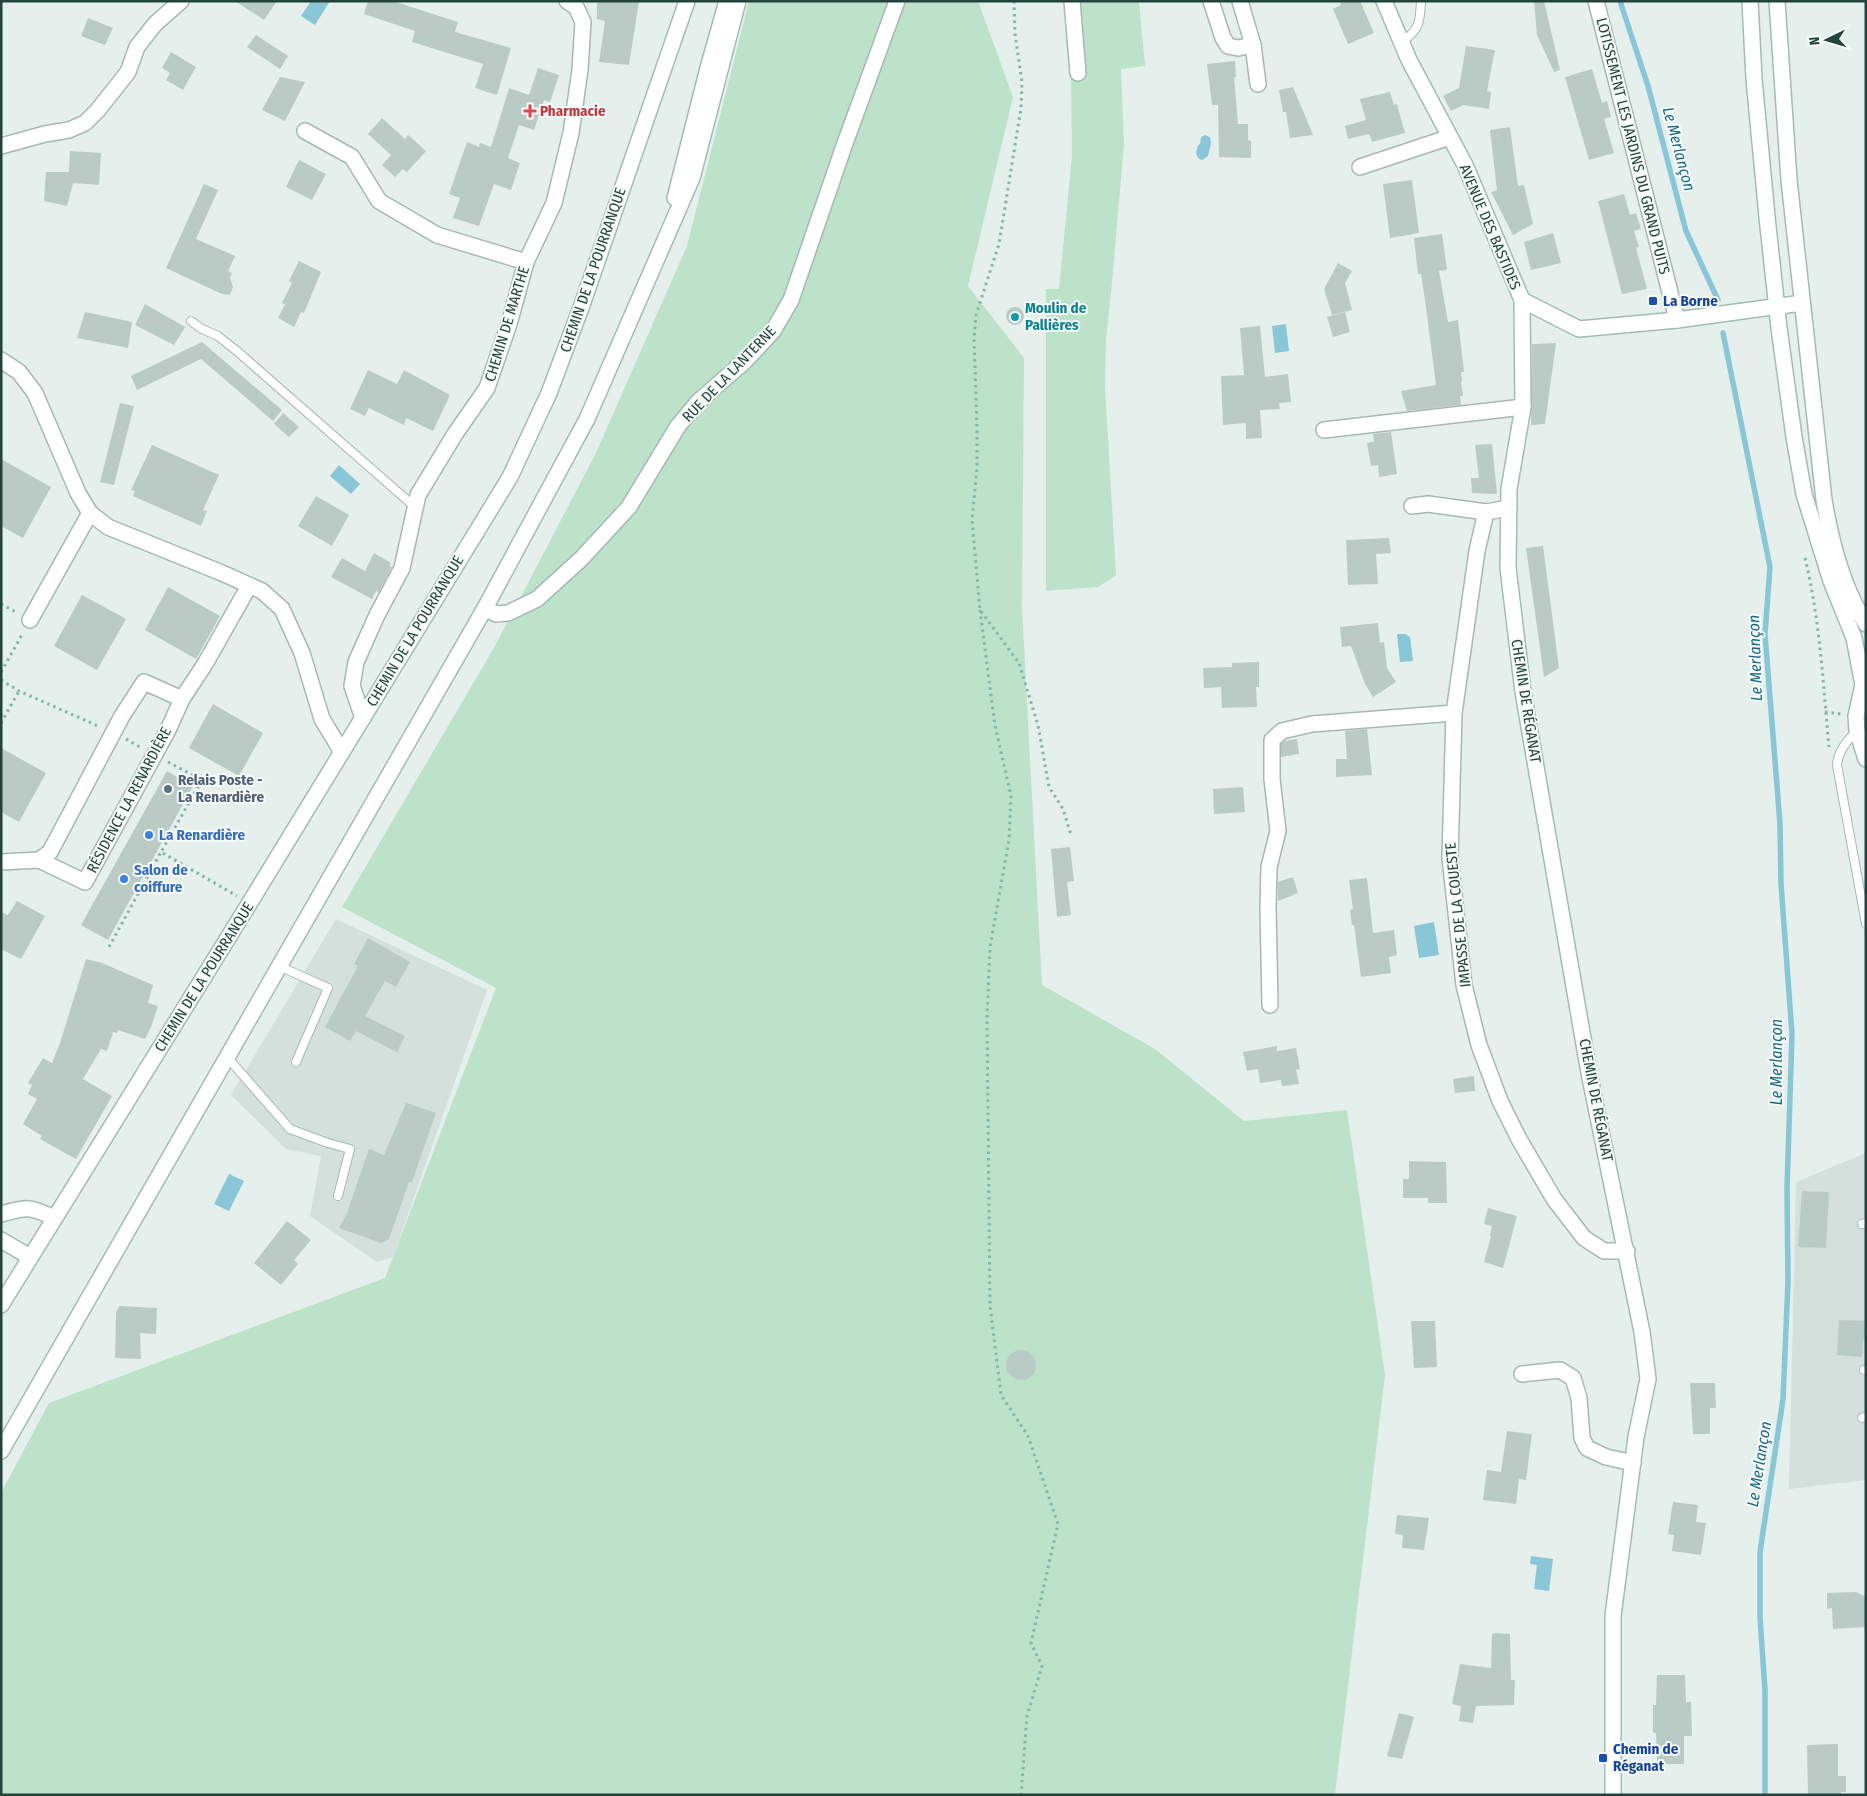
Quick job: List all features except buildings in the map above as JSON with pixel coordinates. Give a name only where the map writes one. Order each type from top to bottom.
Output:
[{"type":"street","points":[[1,146],[45,134],[69,130],[85,123],[98,110],[128,72],[137,47],[155,24],[180,1]]},
{"type":"street","name":"CHEMIN DE MARTHE","points":[[363,718],[352,686],[356,662],[377,615],[402,568],[418,495],[455,434],[487,388],[509,324],[526,262],[554,203],[571,133],[580,70],[583,22],[576,7],[567,1]]},
{"type":"street","name":"CHEMIN DE LA POURRANQUE","points":[[30,1257],[510,476],[549,393],[585,296],[687,1]]},
{"type":"street","points":[[663,245],[727,1]]},
{"type":"street","points":[[1,1451],[485,608],[587,419],[692,178],[738,1]]},
{"type":"street","name":"RUE DE LA LANTERNE","points":[[485,608],[496,614],[508,614],[537,599],[581,559],[629,507],[678,426],[698,402],[746,360],[773,331],[791,300],[844,146],[897,1]]},
{"type":"street","points":[[1072,1],[1078,72]]},
{"type":"street","points":[[1212,1],[1223,38],[1228,46],[1238,48],[1252,45]]},
{"type":"street","points":[[1240,1],[1252,45],[1258,84]]},
{"type":"street","name":"AVENUE DES BASTIDES","points":[[1384,1],[1409,60],[1465,165],[1522,300],[1579,329],[1678,320],[1802,302]]},
{"type":"street","name":"LOTISSEMENT LES JARDINS DU GRAND PUITS","points":[[1596,1],[1678,320]]},
{"type":"street","points":[[1750,1],[1754,79],[1777,307],[1794,437],[1804,494],[1831,581],[1854,638],[1863,685],[1863,699],[1856,716],[1857,730],[1865,751]]},
{"type":"street","points":[[1777,1],[1789,180],[1816,435],[1831,539],[1842,573],[1866,624]]},
{"type":"street","points":[[305,131],[352,157],[379,201],[437,235],[526,262]]},
{"type":"street","points":[[1360,166],[1450,138]]},
{"type":"street","name":"CHEMIN DE RÉGANAT","points":[[1522,300],[1524,406],[1509,489],[1508,568],[1523,692],[1589,1073],[1627,1251],[1642,1332],[1648,1379],[1633,1463],[1613,1616],[1613,1795]]},
{"type":"street","points":[[1,360],[19,372],[35,393],[78,493],[90,514],[108,527],[262,591],[282,609],[302,653],[322,720],[342,752]]},
{"type":"street","points":[[1324,430],[1524,406]]},
{"type":"street","points":[[1412,506],[1428,504],[1486,512],[1509,508]]},
{"type":"street","name":"IMPASSE DE LA COUESTE","points":[[1486,512],[1477,551],[1454,713],[1450,858],[1464,985],[1479,1045],[1500,1101],[1519,1139],[1554,1199],[1584,1238],[1604,1251],[1627,1251]]},
{"type":"street","points":[[30,620],[90,514]]},
{"type":"street","name":"RÉSIDENCE LA RENARDIÈRE","points":[[1,862],[39,860],[85,882],[168,730],[182,699],[205,664],[249,586]]},
{"type":"street","points":[[39,860],[50,852],[122,716],[144,682],[182,699]]},
{"type":"street","points":[[1270,1005],[1269,868],[1278,831],[1272,779],[1272,740],[1282,730],[1312,724],[1454,713]]},
{"type":"street","points":[[1,1214],[19,1209],[35,1208],[54,1218]]},
{"type":"street","points":[[1,1240],[30,1257],[1,1305]]},
{"type":"street","points":[[1522,1374],[1560,1370],[1572,1378],[1579,1398],[1582,1438],[1587,1448],[1606,1457],[1633,1463]]},
{"type":"lane","points":[[1402,42],[1413,34],[1420,20],[1421,1]]},
{"type":"lane","points":[[191,321],[202,329],[218,336],[238,352],[415,507]]},
{"type":"lane","points":[[1857,730],[1846,740],[1838,757],[1837,765],[1866,924]]},
{"type":"lane","points":[[279,966],[328,988],[296,1062]]},
{"type":"lane","points":[[227,1057],[290,1129],[350,1149],[338,1196]]},
{"type":"path","points":[[1014,1],[1015,34],[1022,82],[1021,108],[998,244],[976,314],[974,339],[978,428],[977,468],[972,520],[980,610],[995,726],[1010,796],[1010,840],[990,947],[987,1018],[990,1306],[1001,1395],[1028,1436],[1058,1524],[1030,1643],[1042,1666],[1027,1716],[1021,1795]]},
{"type":"path","points":[[980,610],[1019,663],[1038,725],[1049,787],[1063,809],[1071,835]]},
{"type":"path","points":[[1,672],[30,620]]},
{"type":"path","points":[[1,680],[19,691],[1,723]]},
{"type":"path","points":[[109,947],[162,852]]},
{"type":"shaded area","points":[[336,919],[487,990],[393,1257],[377,1262],[310,1216],[321,1156],[286,1149],[231,1095]]},
{"type":"shaded area","points":[[1866,1153],[1866,1480],[1789,1489],[1796,1182]]},
{"type":"green space","points":[[749,1],[978,1],[1013,97],[968,286],[1024,358],[1022,608],[1042,985],[1155,1049],[1244,1121],[1347,1110],[1385,1375],[1335,1795],[1,1795],[1,1493],[49,1403],[385,1278],[496,988],[342,907],[495,646],[595,455],[687,246]]},
{"type":"green space","points":[[1077,1],[1139,1],[1145,66],[1121,69],[1124,144],[1106,340],[1105,387],[1116,575],[1098,587],[1046,591],[1046,289],[1059,289],[1072,156],[1071,73]]},
{"type":"water","points":[[311,1],[330,1],[315,25],[301,16]]},
{"type":"water","points":[[1205,135],[1210,137],[1211,143],[1208,156],[1202,160],[1198,158],[1196,153],[1201,137]]},
{"type":"water","points":[[1286,324],[1289,351],[1275,353],[1272,326]]},
{"type":"water","points":[[339,465],[360,484],[351,494],[330,476]]},
{"type":"water","points":[[1397,634],[1405,634],[1410,637],[1413,661],[1400,662]]},
{"type":"water","points":[[1434,922],[1439,955],[1419,958],[1414,926]]},
{"type":"water","points":[[229,1174],[244,1181],[229,1211],[214,1204]]},
{"type":"water","points":[[1531,1556],[1553,1559],[1549,1591],[1534,1589],[1537,1565],[1530,1564]]},
{"type":"waterway","name":"Le Merlançon","points":[[1620,1],[1648,86],[1686,231],[1718,300]]},
{"type":"waterway","name":"Le Merlançon","points":[[1723,333],[1770,567],[1765,634],[1780,824],[1781,884],[1792,1034],[1787,1188],[1788,1282],[1783,1399],[1760,1552],[1760,1618],[1765,1690],[1765,1795]]},
{"type":"place","name":"Pharmacie","points":[[530,111]]},
{"type":"place","name":"La Borne","points":[[1653,301]]},
{"type":"place","name":"Moulin de Pallières","points":[[1015,317]]},
{"type":"place","name":"Relais Poste - La Renardière","points":[[168,789]]},
{"type":"place","name":"La Renardière","points":[[149,835]]},
{"type":"place","name":"Salon de coiffure","points":[[124,879]]},
{"type":"place","name":"Chemin de Réganat","points":[[1603,1758]]}]
